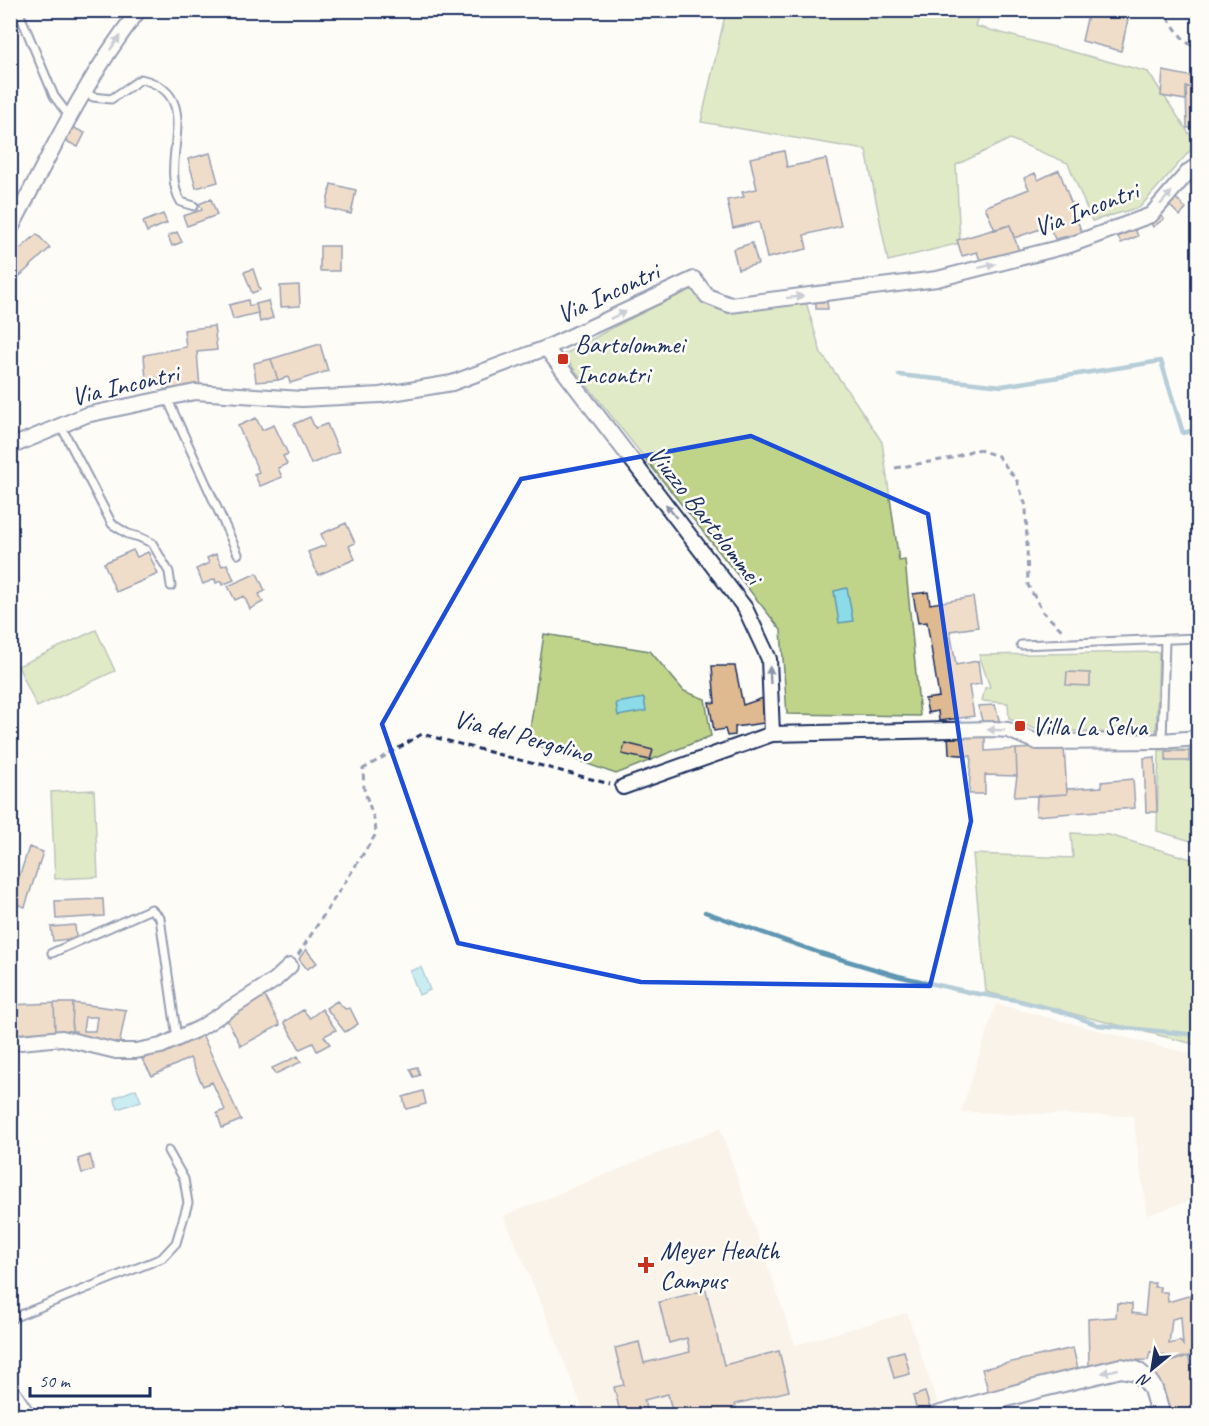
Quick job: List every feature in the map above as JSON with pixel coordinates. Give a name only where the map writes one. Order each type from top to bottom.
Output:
[{"type":"street","points":[[10,230],[92,76],[139,10]]},
{"type":"street","name":"Via Incontri","points":[[10,447],[86,415],[195,392],[302,399],[380,395],[452,383],[546,348],[694,279],[707,296],[730,305],[937,279],[1070,245],[1151,215],[1189,171],[1198,165]]},
{"type":"street","name":"Viuzzo Bartolommei","points":[[546,348],[746,608],[769,659],[772,734]]},
{"type":"street","points":[[623,787],[772,734],[994,729],[1008,730],[1037,742],[1162,741],[1198,738]]},
{"type":"street","points":[[10,1043],[62,1038],[116,1051],[161,1046],[200,1028],[275,980],[290,966]]},
{"type":"street","points":[[937,1416],[1121,1368],[1136,1371],[1150,1383],[1161,1416]]},
{"type":"street","points":[[10,1392],[26,1416]]},
{"type":"lane","points":[[18,10],[54,96],[69,116]]},
{"type":"lane","points":[[84,90],[93,97],[111,99],[141,79],[151,81],[164,90],[174,101],[178,112],[174,163],[178,196],[181,202],[191,207],[194,206]]},
{"type":"lane","points":[[167,398],[238,554]]},
{"type":"lane","points":[[61,426],[112,524],[128,534],[152,543],[169,572],[171,586]]},
{"type":"lane","points":[[1021,645],[1198,638]]},
{"type":"lane","points":[[1162,741],[1165,640]]},
{"type":"lane","points":[[52,953],[151,909],[160,918],[177,1038]]},
{"type":"lane","points":[[10,1319],[162,1258],[176,1243],[188,1203],[184,1179],[168,1151]]},
{"type":"path","points":[[1160,10],[1187,44],[1198,48]]},
{"type":"path","points":[[895,468],[952,458],[976,449],[998,456],[1017,481],[1026,506],[1028,585],[1043,612],[1076,642]]},
{"type":"path","name":"Via del Pergolino","points":[[290,966],[376,834],[375,822],[364,789],[363,769],[422,734],[623,787]]},
{"type":"highlighted area","points":[[751,436],[928,514],[971,821],[930,986],[641,982],[458,943],[382,724],[521,479]]},
{"type":"shaded area","points":[[996,1004],[1198,1055],[1198,1198],[1147,1215],[1133,1116],[961,1112]]},
{"type":"shaded area","name":"Meyer Health Campus","points":[[720,1128],[795,1345],[907,1313],[939,1408],[916,1416],[585,1415],[504,1216]]},
{"type":"green space","points":[[980,10],[975,26],[1148,72],[1196,144],[1140,207],[1092,221],[1068,163],[1010,139],[956,165],[960,243],[888,261],[866,150],[701,122],[726,11]]},
{"type":"green space","points":[[692,288],[707,303],[728,312],[806,302],[821,353],[882,442],[899,561],[905,560],[920,716],[787,714],[781,630],[563,355]]},
{"type":"green space","points":[[96,630],[115,671],[37,707],[18,666]]},
{"type":"green space","points":[[544,634],[650,651],[684,691],[705,699],[711,736],[616,774],[528,743]]},
{"type":"green space","points":[[1159,652],[1156,735],[1035,729],[1009,719],[1008,703],[982,701],[985,688],[990,687],[979,655]]},
{"type":"green space","points":[[1159,750],[1198,750],[1198,843],[1157,831]]},
{"type":"green space","points":[[94,790],[98,877],[55,879],[51,792]]},
{"type":"green space","points":[[1071,833],[1109,835],[1198,861],[1198,1045],[986,992],[973,854],[1073,858]]},
{"type":"water","points":[[847,588],[853,621],[839,623],[834,591]]},
{"type":"water","points":[[644,698],[646,711],[618,716],[616,703]]},
{"type":"water","points":[[421,967],[430,990],[419,995],[410,971]]},
{"type":"water","points":[[136,1089],[141,1101],[118,1109],[114,1098]]},
{"type":"building","points":[[1089,10],[1130,10],[1121,51],[1082,41]]},
{"type":"building","points":[[1163,71],[1194,77],[1194,87],[1186,87],[1186,100],[1161,96]]},
{"type":"building","points":[[1186,87],[1198,88],[1198,128],[1187,128]]},
{"type":"building","points":[[72,127],[85,133],[78,147],[66,141]]},
{"type":"building","points":[[784,151],[787,167],[826,159],[841,226],[804,235],[807,249],[767,258],[759,222],[733,228],[727,200],[744,197],[742,192],[757,189],[750,158]]},
{"type":"building","points":[[210,153],[218,182],[196,188],[188,159]]},
{"type":"building","points":[[1059,170],[1082,233],[1055,239],[1049,226],[1014,238],[1010,225],[995,230],[985,207],[1029,189],[1024,178],[1035,173],[1038,180]]},
{"type":"building","points":[[331,184],[356,190],[351,214],[326,208]]},
{"type":"building","points":[[1175,197],[1186,209],[1180,216],[1168,204]]},
{"type":"building","points":[[211,199],[217,215],[187,226],[183,216],[202,210],[199,204]]},
{"type":"building","points":[[1160,213],[1164,219],[1153,227],[1150,222]]},
{"type":"building","points":[[163,214],[167,223],[147,232],[143,222]]},
{"type":"building","points":[[1010,225],[1019,251],[980,260],[977,252],[962,256],[957,240]]},
{"type":"building","points":[[1135,229],[1138,236],[1121,243],[1118,237]]},
{"type":"building","points":[[177,232],[182,242],[172,246],[168,236]]},
{"type":"building","points":[[37,234],[50,248],[10,285],[10,258]]},
{"type":"building","points":[[752,243],[758,264],[738,269],[733,249]]},
{"type":"building","points":[[320,246],[339,246],[339,271],[320,271]]},
{"type":"building","points":[[253,269],[260,290],[252,293],[244,272]]},
{"type":"building","points":[[299,285],[300,306],[281,307],[280,286]]},
{"type":"building","points":[[248,300],[249,306],[256,304],[258,313],[233,319],[229,305]]},
{"type":"building","points":[[268,301],[273,318],[260,322],[256,304]]},
{"type":"building","points":[[816,302],[827,302],[828,309],[816,309]]},
{"type":"building","points":[[214,326],[217,350],[197,352],[200,388],[164,389],[163,377],[146,379],[144,355],[186,347],[184,330]]},
{"type":"building","points":[[320,344],[328,371],[290,383],[288,377],[278,380],[271,359]]},
{"type":"building","points":[[271,359],[278,380],[256,382],[254,363]]},
{"type":"building","points":[[310,417],[315,428],[327,424],[339,452],[311,464],[294,424]]},
{"type":"building","points":[[256,418],[262,430],[274,425],[288,454],[283,456],[287,464],[278,468],[282,477],[260,486],[254,474],[259,472],[238,426]]},
{"type":"building","points":[[346,523],[355,543],[349,546],[355,559],[318,575],[308,552],[326,545],[321,534]]},
{"type":"building","points":[[133,550],[137,557],[148,552],[158,574],[116,592],[104,563]]},
{"type":"building","points":[[216,554],[222,566],[227,564],[234,580],[222,585],[221,581],[216,583],[215,579],[203,584],[196,569],[209,563],[207,558]]},
{"type":"building","points":[[257,573],[265,591],[259,594],[263,602],[250,609],[244,596],[235,600],[228,586]]},
{"type":"building","points":[[928,592],[930,604],[973,597],[978,627],[950,631],[956,665],[978,661],[981,684],[969,686],[974,716],[939,721],[938,711],[928,713],[925,699],[939,697],[927,622],[918,623],[913,594]]},
{"type":"building","points":[[712,666],[735,666],[743,705],[766,697],[764,723],[735,727],[735,735],[727,736],[725,729],[714,731],[709,702],[715,703]]},
{"type":"building","points":[[1067,672],[1090,673],[1090,686],[1066,685]]},
{"type":"building","points":[[995,705],[1000,723],[983,724],[978,706]]},
{"type":"building","points":[[948,733],[985,734],[985,751],[1016,749],[1017,776],[985,775],[985,794],[969,794],[971,756],[949,754]]},
{"type":"building","points":[[625,743],[653,750],[650,760],[622,754]]},
{"type":"building","points":[[1064,747],[1067,794],[1014,797],[1017,776],[1016,749]]},
{"type":"building","points":[[1166,751],[1189,751],[1189,761],[1166,761]]},
{"type":"building","points":[[1155,757],[1157,812],[1146,812],[1144,758]]},
{"type":"building","points":[[1133,779],[1135,808],[1036,816],[1037,796],[1067,794],[1067,789],[1102,787],[1101,782]]},
{"type":"building","points":[[29,847],[43,852],[25,907],[11,902]]},
{"type":"building","points":[[103,899],[104,916],[56,919],[55,901]]},
{"type":"building","points":[[75,925],[76,938],[53,941],[51,927]]},
{"type":"building","points":[[306,949],[317,963],[307,969],[299,959]]},
{"type":"building","points":[[264,995],[280,1025],[241,1046],[225,1016]]},
{"type":"building","points":[[337,1001],[345,1009],[350,1008],[358,1024],[345,1032],[326,1008]]},
{"type":"building","points":[[54,1003],[73,1003],[72,1031],[55,1032]]},
{"type":"building","points":[[54,1003],[55,1032],[10,1034],[10,1005]]},
{"type":"building","points":[[73,1003],[126,1010],[119,1046],[75,1037],[76,1031],[72,1031]],"holes":[[[85,1017],[97,1017],[95,1031],[83,1031]]]},
{"type":"building","points":[[322,1009],[336,1030],[324,1036],[330,1044],[317,1051],[313,1043],[300,1049],[284,1022],[303,1010],[310,1018]]},
{"type":"building","points":[[202,1034],[241,1120],[222,1128],[217,1113],[225,1110],[212,1082],[203,1086],[190,1058],[152,1076],[142,1059]]},
{"type":"building","points":[[298,1056],[301,1062],[275,1074],[272,1068]]},
{"type":"building","points":[[417,1067],[420,1075],[414,1077],[410,1069]]},
{"type":"building","points":[[423,1091],[426,1104],[406,1109],[403,1097]]},
{"type":"building","points":[[90,1155],[94,1170],[82,1173],[78,1159]]},
{"type":"building","points":[[1148,1283],[1155,1283],[1154,1287],[1160,1287],[1160,1292],[1167,1292],[1168,1302],[1195,1294],[1198,1307],[1198,1361],[1195,1362],[1188,1356],[1170,1362],[1164,1355],[1150,1352],[1148,1360],[1105,1361],[1106,1367],[1089,1366],[1088,1319],[1116,1317],[1117,1303],[1132,1304],[1132,1313],[1145,1315]],"holes":[[[1181,1317],[1183,1345],[1180,1341],[1169,1344],[1172,1319]]]},
{"type":"building","points":[[706,1290],[724,1365],[779,1351],[789,1391],[735,1404],[737,1414],[741,1413],[741,1416],[673,1416],[668,1394],[644,1400],[647,1413],[621,1416],[614,1387],[624,1385],[615,1348],[639,1342],[644,1363],[690,1352],[687,1338],[669,1343],[659,1302]]},
{"type":"building","points":[[1073,1348],[1079,1373],[989,1393],[982,1369]]},
{"type":"building","points":[[904,1351],[910,1374],[894,1378],[888,1355]]},
{"type":"building","points":[[1188,1356],[1198,1389],[1198,1416],[1168,1416],[1153,1366]]},
{"type":"building","points":[[925,1392],[931,1411],[918,1415],[913,1396]]},
{"type":"building","points":[[876,1407],[879,1413],[887,1410],[889,1416],[849,1416]]},
{"type":"waterway","points":[[899,375],[1002,386],[1161,361],[1183,433],[1198,429]]},
{"type":"waterway","points":[[705,912],[820,953],[898,976],[1016,1000],[1060,1011],[1098,1025],[1198,1035]]},
{"type":"place","name":"Bartolommei Incontri","points":[[563,359]]},
{"type":"place","name":"Villa La Selva","points":[[1020,726]]},
{"type":"place","name":"Meyer Health Campus","points":[[646,1265]]}]
